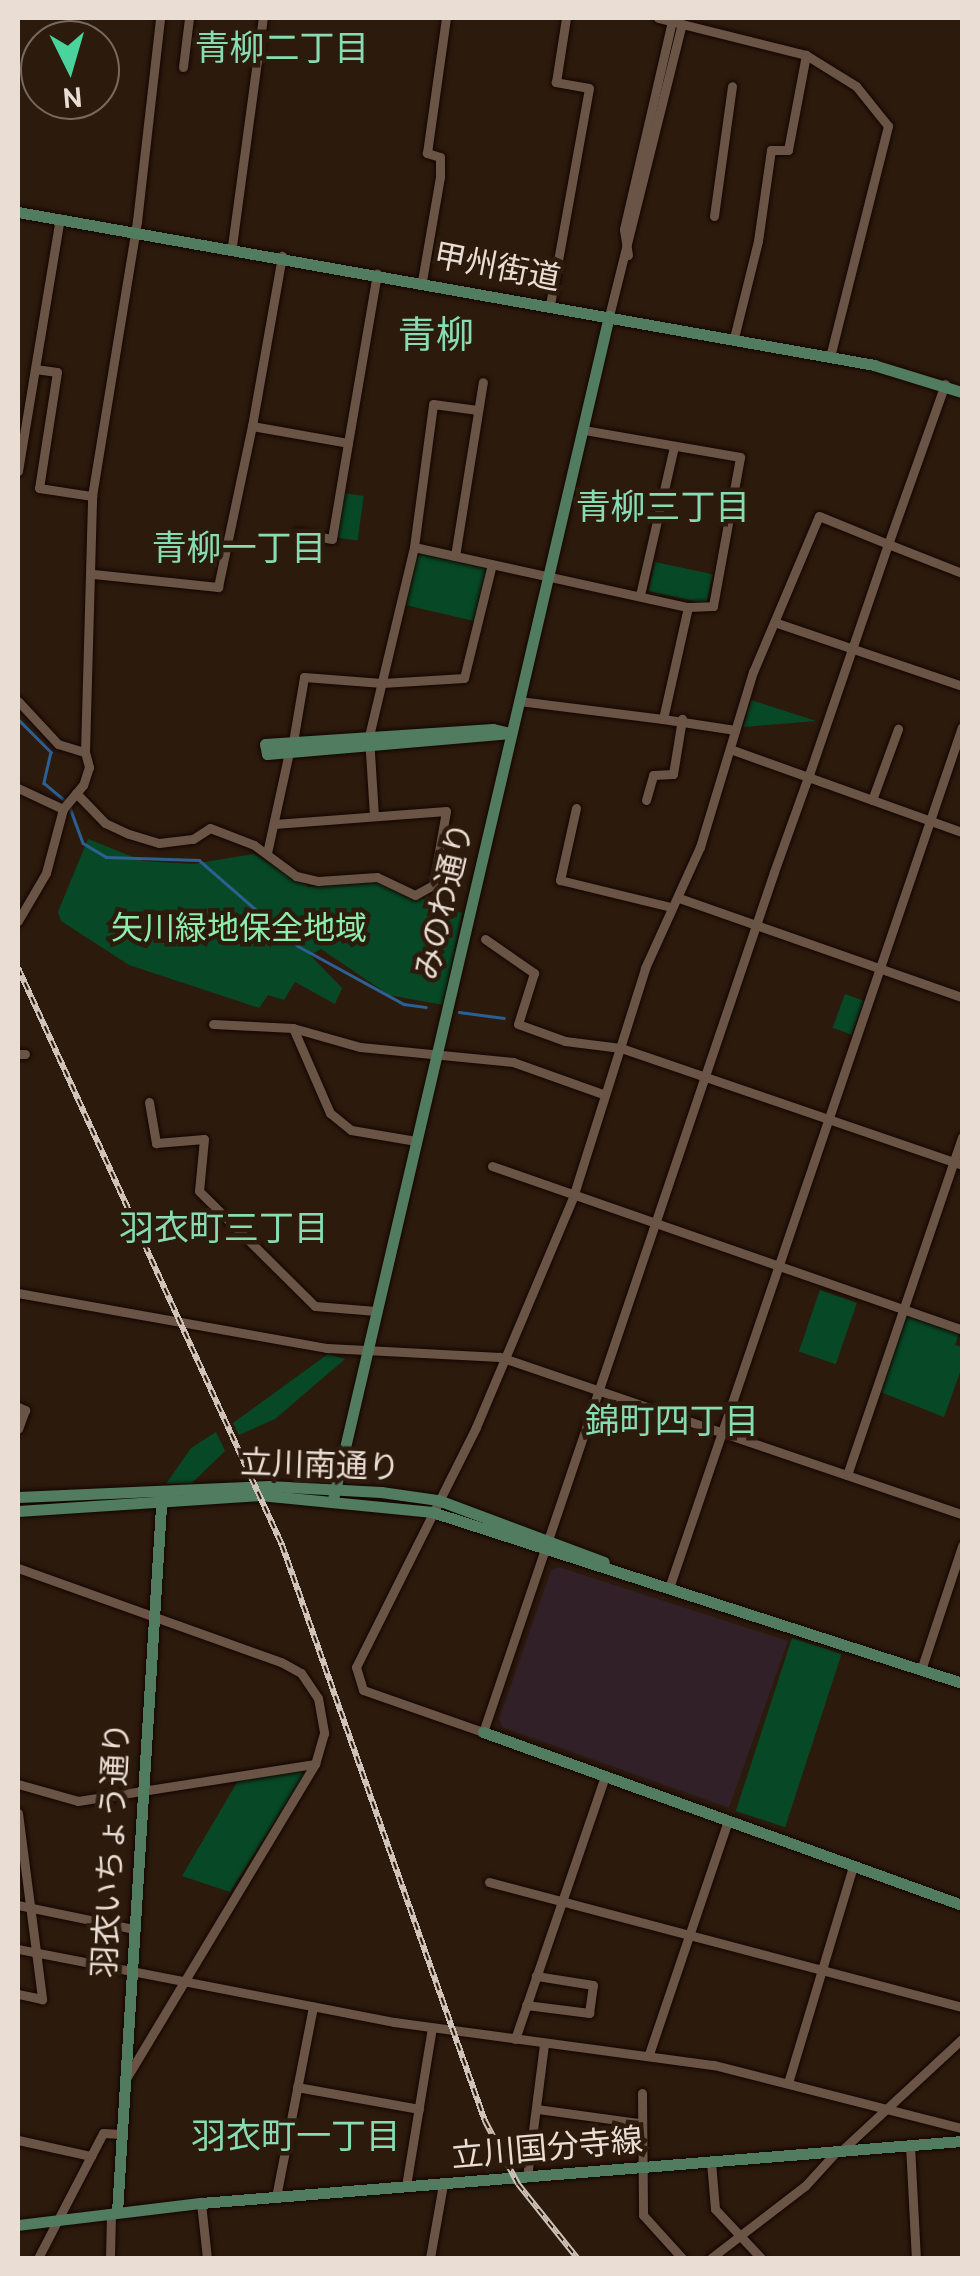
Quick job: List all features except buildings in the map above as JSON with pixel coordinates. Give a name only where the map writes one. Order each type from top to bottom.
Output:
[{"type":"street","points":[[18,922],[46,874],[63,808],[89,767],[85,752],[94,574],[92,496],[133,230],[160,18],[150,18]]},
{"type":"street","points":[[183,67],[189,18]]},
{"type":"street","points":[[232,246],[264,18]]},
{"type":"street","points":[[422,281],[440,177],[440,157],[427,153],[446,18]]},
{"type":"street","points":[[550,305],[589,88],[556,82],[566,18]]},
{"type":"street","points":[[658,18],[806,55],[856,86],[888,126],[830,357]]},
{"type":"street","points":[[609,316],[628,255],[642,171],[677,22]]},
{"type":"street","points":[[734,338],[758,241],[771,150],[788,150],[806,55]]},
{"type":"street","points":[[714,216],[732,86]]},
{"type":"street","name":"甲州街道","points":[[18,212],[282,254],[734,338],[945,384],[962,392]]},
{"type":"street","points":[[18,471],[60,218]]},
{"type":"street","points":[[94,574],[218,587],[252,426],[282,254]]},
{"type":"street","points":[[298,533],[332,539],[378,272]]},
{"type":"street","name":"みのわ通り","points":[[334,1493],[609,316]]},
{"type":"street","points":[[35,369],[57,372],[39,488],[92,496]]},
{"type":"street","points":[[455,556],[483,382]]},
{"type":"street","points":[[483,1732],[755,926],[945,384]]},
{"type":"street","points":[[374,816],[368,741],[414,547],[433,404],[478,410]]},
{"type":"street","points":[[252,426],[348,442]]},
{"type":"street","points":[[414,547],[688,606],[713,606],[740,457],[582,430]]},
{"type":"street","points":[[640,595],[674,446]]},
{"type":"street","points":[[962,573],[819,516],[735,730],[678,898],[671,907],[602,1094],[604,1115],[573,1196],[500,1357],[476,1427],[356,1666],[355,1682],[370,1694],[962,1905]]},
{"type":"street","points":[[267,853],[304,677],[382,683],[464,678],[492,564]]},
{"type":"street","points":[[663,718],[688,606]]},
{"type":"street","points":[[777,622],[962,686]]},
{"type":"street","points":[[18,700],[58,744],[85,752]]},
{"type":"street","points":[[519,701],[682,719],[735,730]]},
{"type":"street","points":[[646,800],[653,776],[672,774],[682,719]]},
{"type":"street","points":[[670,1586],[962,727]]},
{"type":"street","points":[[872,800],[898,729]]},
{"type":"street","points":[[291,747],[511,733]]},
{"type":"street","points":[[730,750],[962,832]]},
{"type":"street","points":[[18,788],[63,808]]},
{"type":"street","points":[[74,796],[105,824],[129,834],[158,842],[194,838],[210,828],[267,853],[296,876],[378,877],[426,894],[433,885],[446,811],[274,824]]},
{"type":"street","points":[[576,808],[560,880],[671,907]]},
{"type":"street","points":[[678,898],[962,996]]},
{"type":"street","points":[[485,939],[534,973],[518,1024],[565,1041],[621,1048],[958,1164]]},
{"type":"street","points":[[212,1024],[293,1028],[360,1048],[437,1052],[528,1065],[602,1094]]},
{"type":"street","points":[[293,1028],[330,1113],[351,1130],[416,1141]]},
{"type":"street","points":[[149,1102],[156,1143],[204,1139],[199,1191],[314,1306],[376,1311]]},
{"type":"street","points":[[847,1474],[958,1164],[962,1136]]},
{"type":"street","points":[[492,1166],[962,1330]]},
{"type":"street","points":[[18,1293],[326,1348],[500,1357],[962,1514]]},
{"type":"street","points":[[18,1407],[25,1410],[18,1428]]},
{"type":"street","name":"立川南通り","points":[[18,1497],[162,1491],[334,1493],[435,1506],[962,1683]]},
{"type":"street","name":"羽衣いちょう通り","points":[[114,2213],[126,2078],[150,1615],[162,1491]]},
{"type":"street","name":"立川南通り","points":[[18,1511],[162,1505],[246,1495],[334,1493]]},
{"type":"street","points":[[920,1670],[962,1546]]},
{"type":"street","points":[[18,1568],[301,1673],[318,1698],[324,1732],[315,1764],[126,2078]]},
{"type":"street","points":[[18,1784],[78,1801],[142,1787],[315,1764]]},
{"type":"street","points":[[515,2039],[605,1776]]},
{"type":"street","points":[[18,1813],[42,1999],[18,1994]]},
{"type":"street","points":[[649,2054],[728,1821]]},
{"type":"street","points":[[788,2083],[818,1970],[852,1866]]},
{"type":"street","points":[[489,1882],[962,2007]]},
{"type":"street","points":[[18,1905],[134,1930]]},
{"type":"street","points":[[18,1949],[432,2028],[649,2054],[788,2083],[962,2128]]},
{"type":"street","points":[[526,2005],[589,2013],[593,1984],[536,1976]]},
{"type":"street","points":[[276,2197],[313,2007]]},
{"type":"street","points":[[406,2186],[432,2028]]},
{"type":"street","points":[[711,2258],[737,2233],[805,2186],[883,2106],[962,2039]]},
{"type":"street","points":[[527,2177],[544,2044]]},
{"type":"street","points":[[296,2087],[419,2109]]},
{"type":"street","points":[[642,2093],[639,2124],[644,2220],[682,2258]]},
{"type":"street","points":[[537,2108],[639,2124]]},
{"type":"street","points":[[38,2258],[103,2133],[122,2134]]},
{"type":"street","points":[[18,2140],[91,2156]]},
{"type":"street","name":"立川国分寺線","points":[[18,2225],[201,2203],[962,2141]]},
{"type":"street","points":[[910,2145],[916,2258]]},
{"type":"street","points":[[711,2162],[715,2208],[761,2258]]},
{"type":"street","points":[[430,2258],[442,2184]]},
{"type":"street","points":[[201,2203],[207,2258]]},
{"type":"street","points":[[110,2258],[114,2213]]},
{"type":"shaded area","points":[[559,1567],[788,1641],[729,1808],[502,1727],[499,1719],[551,1570]]},
{"type":"green space","points":[[343,493],[364,496],[358,540],[337,538]]},
{"type":"green space","points":[[416,549],[490,566],[477,622],[403,605]]},
{"type":"green space","points":[[655,562],[713,574],[706,604],[649,591]]},
{"type":"green space","points":[[751,700],[816,721],[743,727]]},
{"type":"green space","name":"矢川緑地保全地域","points":[[88,839],[143,861],[193,864],[254,854],[309,887],[375,880],[462,913],[443,1005],[389,995],[321,949],[310,955],[342,988],[335,1004],[295,982],[284,1000],[268,995],[259,1008],[129,965],[61,921],[58,912]]},
{"type":"green space","points":[[845,994],[864,1001],[851,1035],[833,1028]]},
{"type":"green space","points":[[820,1290],[857,1303],[836,1364],[799,1351]]},
{"type":"green space","points":[[905,1314],[960,1331],[955,1345],[962,1347],[962,1367],[944,1417],[878,1391]]},
{"type":"green space","points":[[328,1354],[345,1359],[275,1419],[239,1435],[233,1423]]},
{"type":"green space","points":[[216,1432],[225,1451],[191,1484],[166,1484],[191,1448]]},
{"type":"green space","points":[[792,1638],[841,1654],[785,1827],[736,1811]]},
{"type":"green space","points":[[308,1769],[230,1892],[182,1876],[239,1779]]},
{"type":"waterway","points":[[18,719],[51,752],[44,783],[64,800]]},
{"type":"waterway","points":[[69,805],[83,843],[106,857],[199,860],[298,946],[404,1004],[426,1007]]},
{"type":"waterway","points":[[459,1012],[504,1018]]},
{"type":"railway","points":[[18,968],[282,1545],[485,2121],[518,2184],[577,2258]]},
{"type":"district","name":"青柳二丁目","points":[[282,48]]},
{"type":"district","name":"青柳","points":[[436,335]]},
{"type":"district","name":"青柳三丁目","points":[[663,507]]},
{"type":"district","name":"青柳一丁目","points":[[239,548]]},
{"type":"district","name":"羽衣町三丁目","points":[[224,1228]]},
{"type":"district","name":"錦町四丁目","points":[[672,1421]]},
{"type":"district","name":"羽衣町一丁目","points":[[296,2136]]}]
